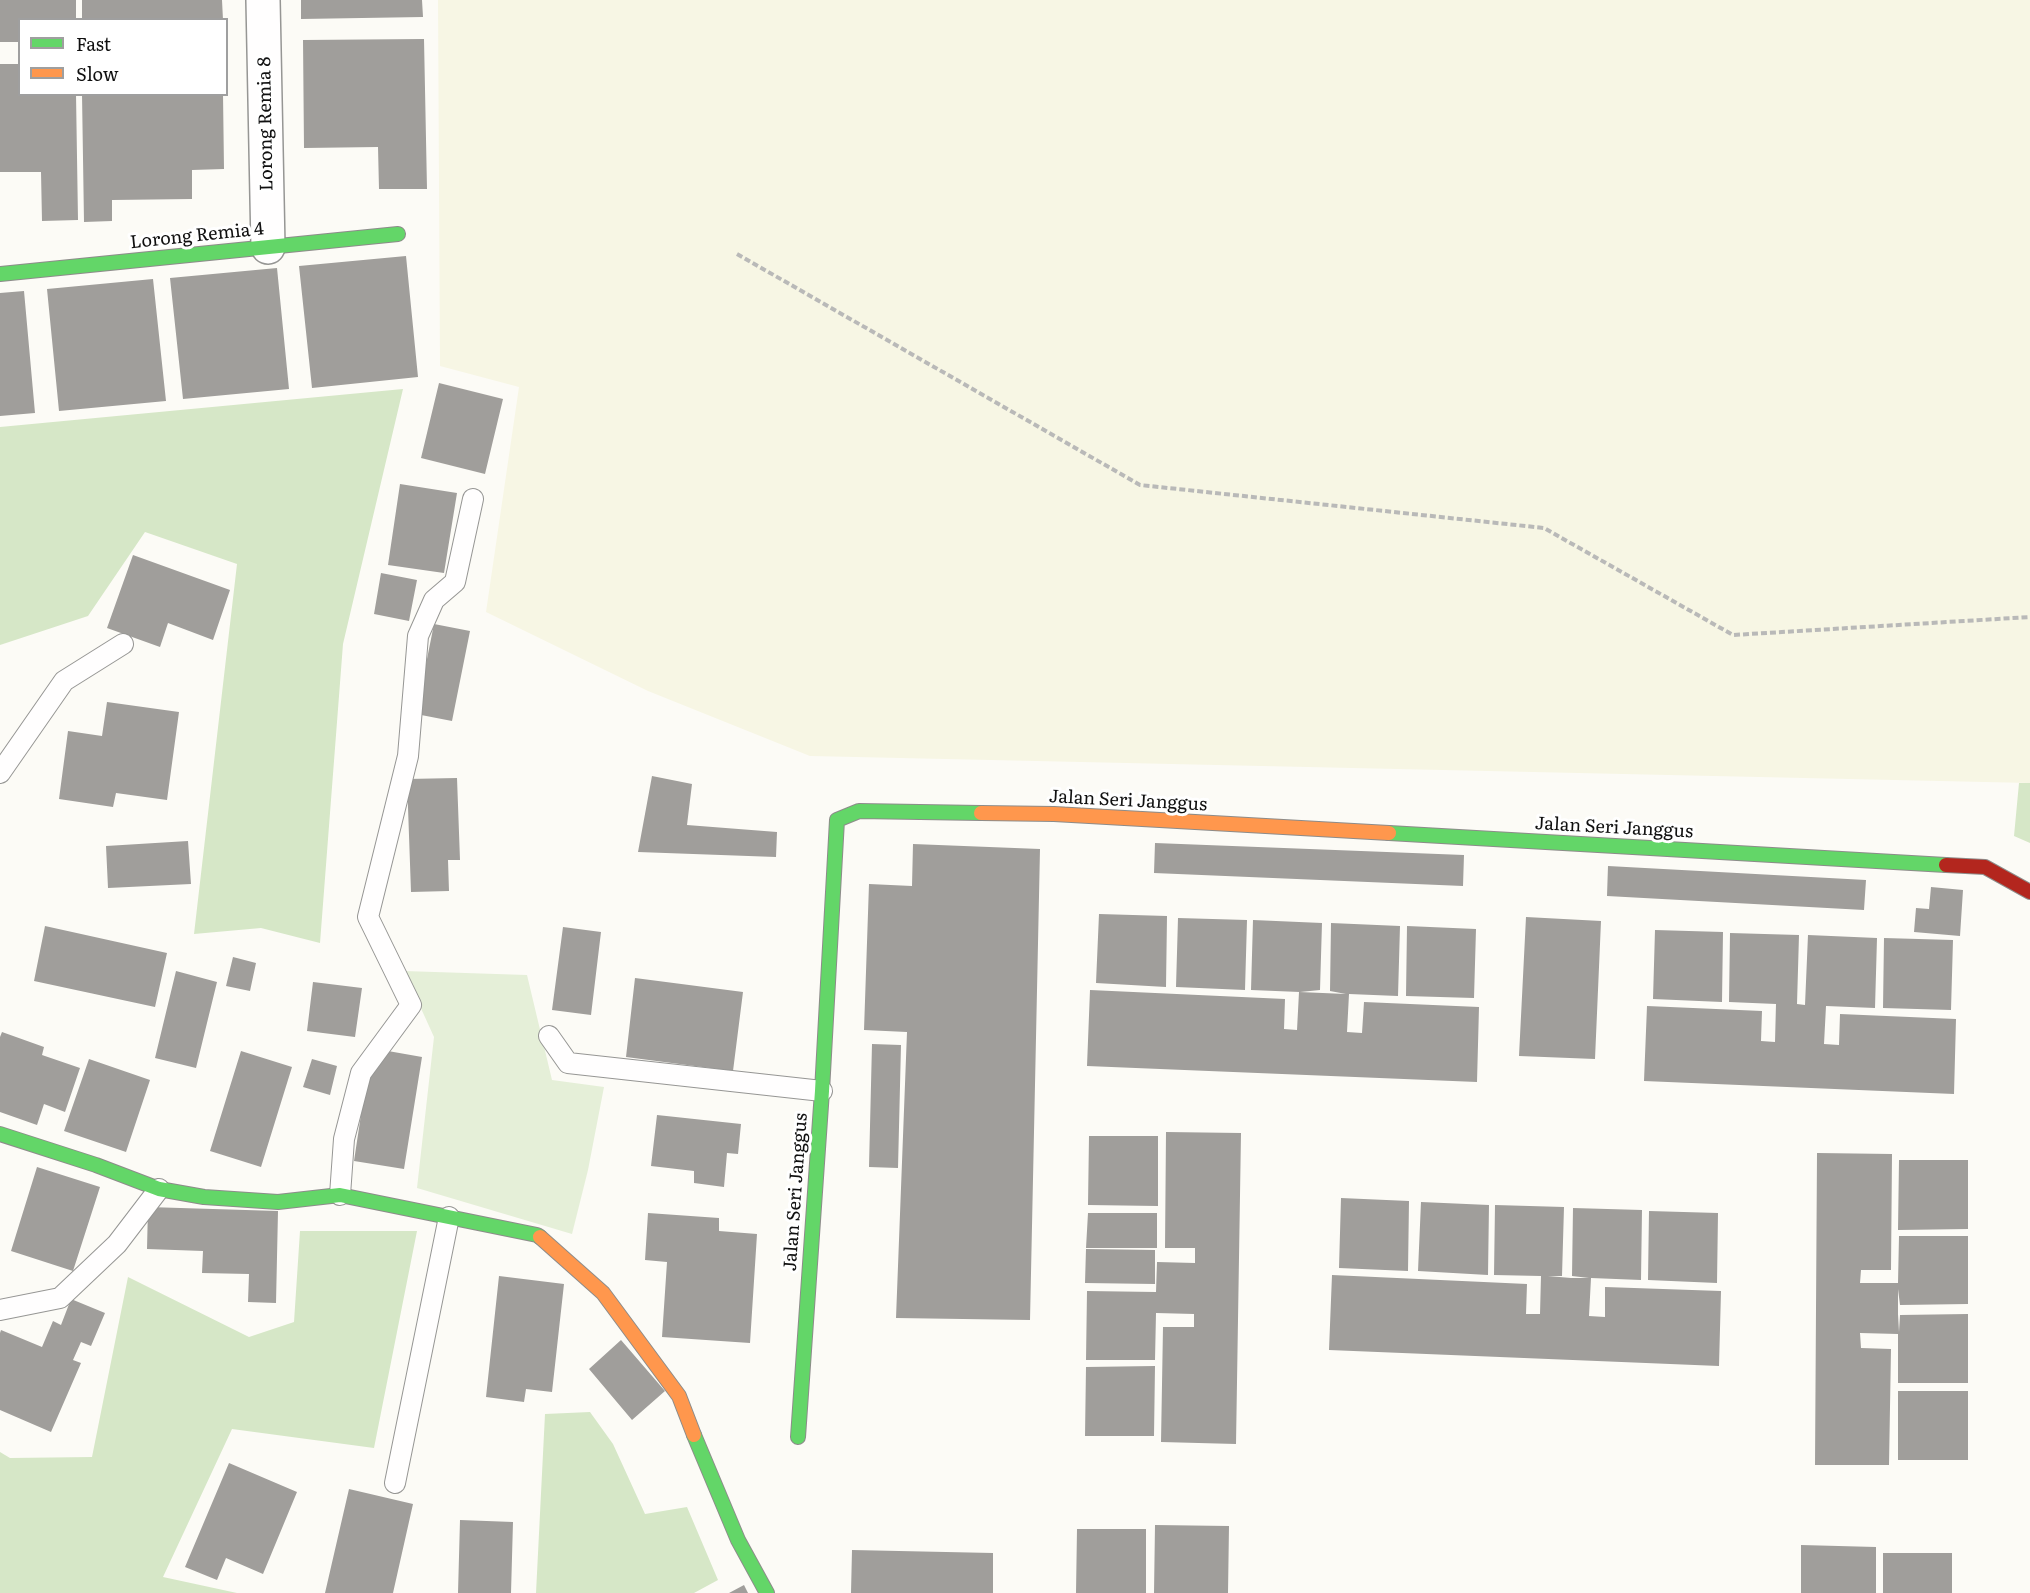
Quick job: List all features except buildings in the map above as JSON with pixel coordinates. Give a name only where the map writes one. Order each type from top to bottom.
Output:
[{"type":"street","name":"Lorong Remia 8","points":[[264,0],[268,247]]},
{"type":"street","name":"Lorong Remia 4","points":[[0,274],[398,234]]},
{"type":"street","name":"Jalan Seri Janggus","points":[[798,1437],[822,1091],[837,820],[859,811],[1054,814],[1985,867],[2030,892]]},
{"type":"street","points":[[0,1134],[96,1165],[159,1189],[204,1197],[278,1202],[340,1195],[537,1235],[603,1293],[680,1396],[704,1463],[738,1540],[767,1593]]},
{"type":"lane","points":[[340,1195],[344,1139],[361,1073],[411,1005],[368,917],[408,756],[418,636],[434,600],[454,582],[473,499]]},
{"type":"lane","points":[[0,774],[64,681],[123,644]]},
{"type":"lane","points":[[549,1036],[568,1063],[822,1091]]},
{"type":"lane","points":[[0,1310],[60,1298],[117,1244],[159,1189]]},
{"type":"lane","points":[[395,1483],[449,1216]]},
{"type":"path","points":[[736,254],[1140,485],[1544,528],[1733,635],[2030,617]]},
{"type":"green space","points":[[438,0],[2030,0],[2030,783],[810,756],[648,691],[486,612],[519,387],[440,366]]},
{"type":"green space","points":[[403,389],[343,644],[320,943],[261,928],[194,934],[237,564],[145,532],[88,616],[0,645],[0,427]]},
{"type":"green space","points":[[2019,783],[2030,783],[2030,843],[2014,836]]},
{"type":"green space","points":[[404,971],[527,975],[552,1080],[604,1087],[588,1170],[572,1234],[417,1188],[434,1037]]},
{"type":"green space","points":[[300,1231],[417,1231],[374,1448],[232,1429],[163,1577],[237,1593],[0,1593],[0,1452],[10,1458],[92,1457],[128,1277],[249,1337],[294,1322]]},
{"type":"green space","points":[[590,1412],[613,1444],[645,1514],[687,1507],[718,1580],[694,1593],[536,1593],[545,1414]]},
{"type":"traffic: fast","points":[[0,274],[398,234]]},
{"type":"traffic: fast","points":[[798,1437],[822,1091],[837,820],[859,811],[981,813]]},
{"type":"traffic: fast","points":[[1389,833],[1946,865]]},
{"type":"traffic: fast","points":[[0,1134],[96,1165],[159,1189],[204,1197],[278,1202],[340,1195],[540,1237]]},
{"type":"traffic: fast","points":[[694,1435],[738,1540],[767,1593]]},
{"type":"traffic: slow","points":[[981,813],[1054,814],[1389,833]]},
{"type":"traffic: slow","points":[[540,1237],[603,1293],[679,1396],[694,1435]]},
{"type":"traffic: jam","points":[[1946,865],[1985,867],[2030,892]]}]
